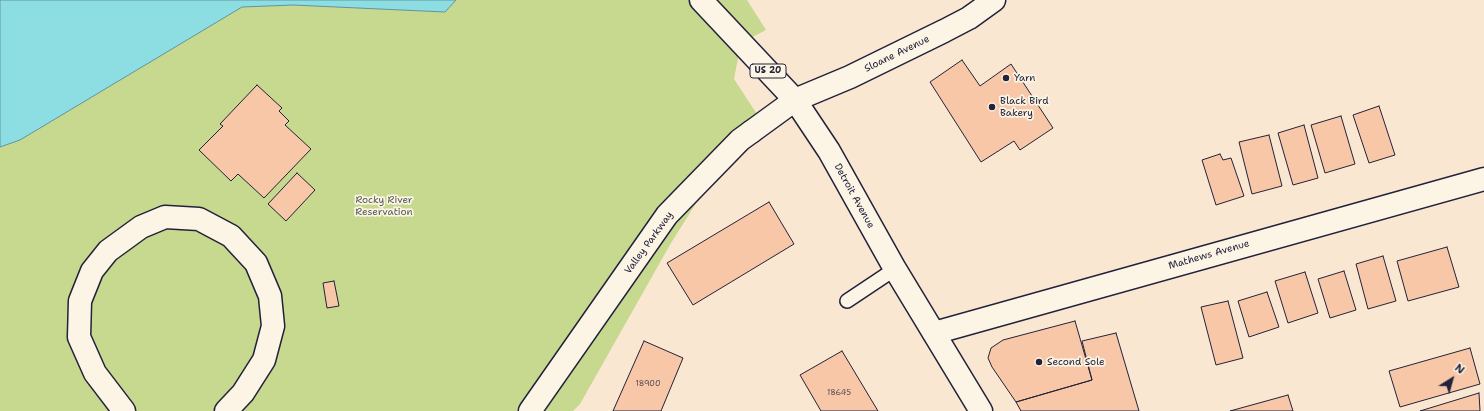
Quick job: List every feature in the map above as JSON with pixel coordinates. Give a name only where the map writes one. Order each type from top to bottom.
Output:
[{"type":"street","name":"Detroit Avenue","points":[[701,0],[795,100],[829,151],[895,269],[981,411]]},
{"type":"street","name":"Sloane Avenue","points":[[795,100],[850,77],[944,31],[969,18],[994,0]]},
{"type":"street","name":"Valley Parkway","points":[[530,411],[667,215],[740,140],[795,100]]},
{"type":"street","name":"Mathews Avenue","points":[[934,333],[1484,179]]},
{"type":"street","points":[[124,411],[95,373],[79,337],[80,301],[92,271],[108,251],[141,227],[165,217],[199,219],[231,236],[256,263],[270,296],[273,326],[264,360],[243,393],[226,411]]},
{"type":"lane","points":[[847,301],[895,269]]},
{"type":"green space","name":"Rocky River Reservation","points":[[0,0],[747,0],[766,30],[741,43],[734,79],[768,131],[724,159],[671,243],[580,404],[573,411],[0,411]]},
{"type":"water","points":[[0,0],[456,0],[445,12],[293,5],[242,7],[20,140],[0,147]]},
{"type":"building","name":"Black Bird Bakery","points":[[962,60],[980,86],[1011,64],[1053,128],[1020,150],[1014,141],[981,162],[930,82]]},
{"type":"building","points":[[257,85],[282,108],[279,111],[289,121],[285,125],[311,149],[264,198],[238,174],[231,181],[199,150],[223,126],[220,124]]},
{"type":"building","points":[[1379,106],[1395,155],[1369,163],[1353,115]]},
{"type":"building","points":[[1341,116],[1355,164],[1325,173],[1311,125]]},
{"type":"building","points":[[1304,125],[1318,178],[1293,185],[1278,133]]},
{"type":"building","points":[[1269,135],[1282,186],[1252,194],[1239,142]]},
{"type":"building","points":[[1220,154],[1223,160],[1231,158],[1244,196],[1216,205],[1202,160]]},
{"type":"building","points":[[297,173],[315,190],[286,221],[268,204]]},
{"type":"building","points":[[769,202],[794,244],[693,305],[667,263]]},
{"type":"building","points":[[1447,247],[1459,287],[1408,301],[1397,261]]},
{"type":"building","points":[[1383,256],[1396,301],[1368,309],[1356,264]]},
{"type":"building","points":[[1344,271],[1356,310],[1330,318],[1318,279]]},
{"type":"building","points":[[1305,272],[1318,313],[1288,323],[1275,281]]},
{"type":"building","points":[[334,281],[339,306],[327,308],[323,283]]},
{"type":"building","points":[[1267,292],[1279,327],[1249,337],[1238,301]]},
{"type":"building","points":[[1228,301],[1243,358],[1216,365],[1201,307]]},
{"type":"building","name":"Second Sole","points":[[1075,321],[1092,380],[1016,402],[992,367],[988,358],[991,348],[1003,340]]},
{"type":"building","points":[[1116,333],[1139,411],[1021,411],[1016,402],[1092,380],[1082,341]]},
{"type":"building","points":[[644,341],[683,358],[661,411],[613,411]]},
{"type":"building","points":[[1470,348],[1480,384],[1400,407],[1389,371]]},
{"type":"building","points":[[842,351],[878,411],[821,411],[800,375]]},
{"type":"building","points":[[1479,393],[1480,411],[1420,411]]},
{"type":"building","points":[[1288,395],[1293,411],[1230,411]]},
{"type":"place","name":"Yarn","points":[[1006,78]]},
{"type":"place","name":"Black Bird Bakery","points":[[992,107]]},
{"type":"place","name":"Second Sole","points":[[1039,362]]}]
